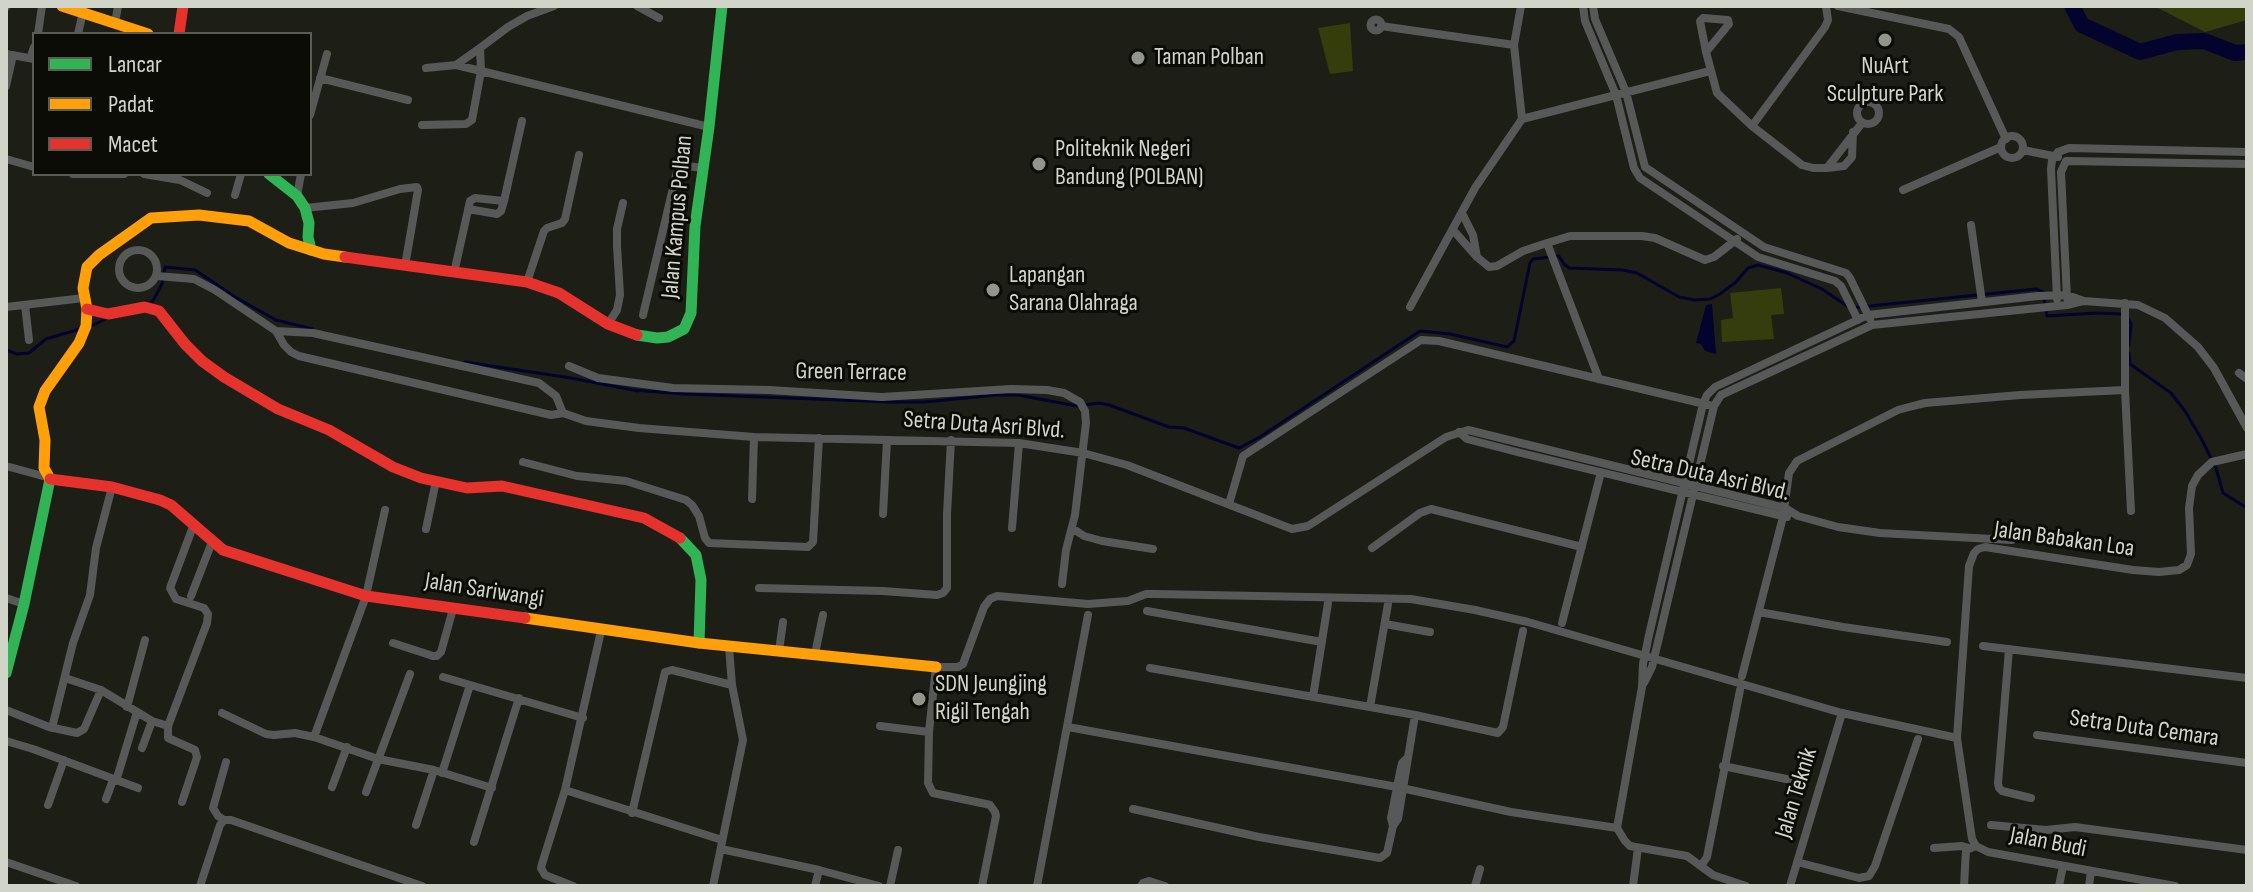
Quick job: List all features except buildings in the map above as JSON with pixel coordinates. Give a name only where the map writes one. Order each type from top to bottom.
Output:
[{"type":"street","points":[[38,32],[42,6]]},
{"type":"street","points":[[62,6],[139,32]]},
{"type":"street","points":[[117,27],[118,6]]},
{"type":"street","points":[[179,32],[183,6]]},
{"type":"street","points":[[456,65],[517,22],[554,6]]},
{"type":"street","points":[[637,6],[659,18]]},
{"type":"street","name":"Jalan Kampus Polban","points":[[6,673],[50,479],[44,468],[45,440],[39,407],[45,391],[79,343],[86,326],[84,278],[91,262],[151,218],[199,215],[249,221],[289,243],[343,258],[527,282],[559,293],[630,334],[668,337],[684,329],[691,313],[695,226],[722,6]]},
{"type":"street","points":[[1410,307],[1475,188],[1522,119],[1514,45],[1521,6]]},
{"type":"street","points":[[1583,6],[1585,21],[1621,93],[1634,168],[1640,178],[1758,257],[1835,281],[1841,286],[1862,328]]},
{"type":"street","points":[[1593,6],[1645,167],[1764,247],[1846,273],[1872,325]]},
{"type":"street","points":[[1752,126],[1825,27],[1828,20],[1826,6]]},
{"type":"street","points":[[1838,6],[1949,29],[1959,37],[2004,143],[2005,155],[2012,158],[2019,156],[2023,150]]},
{"type":"street","points":[[78,32],[83,12]]},
{"type":"street","points":[[1706,52],[1729,24],[1728,20],[1700,20],[1706,52],[1714,87],[1720,97],[1752,126],[1802,165],[1827,168],[1844,166],[1852,157],[1853,132]]},
{"type":"street","points":[[1381,26],[1514,45]]},
{"type":"street","points":[[422,125],[471,123],[481,71],[480,48]]},
{"type":"street","points":[[6,86],[10,54],[32,54]]},
{"type":"street","points":[[312,108],[327,54]]},
{"type":"street","points":[[426,68],[456,65],[709,127]]},
{"type":"street","points":[[1522,119],[1710,71]]},
{"type":"street","points":[[320,78],[408,100]]},
{"type":"street","points":[[454,273],[468,209],[497,214],[501,211],[522,121]]},
{"type":"street","points":[[1827,168],[1862,123]]},
{"type":"street","points":[[1903,190],[2012,137],[2019,139],[2023,150]]},
{"type":"street","points":[[2062,300],[2051,169],[2058,152],[2069,148],[2247,152]]},
{"type":"street","points":[[2023,150],[2066,161],[2247,164]]},
{"type":"street","points":[[2137,150],[2137,161]]},
{"type":"street","points":[[527,282],[544,231],[565,219],[579,155]]},
{"type":"street","points":[[6,159],[32,166]]},
{"type":"street","points":[[2062,300],[2061,172],[2066,161]]},
{"type":"street","points":[[643,315],[678,167],[703,168]]},
{"type":"street","points":[[156,176],[180,180],[207,193]]},
{"type":"street","points":[[235,195],[240,176]]},
{"type":"street","points":[[272,176],[297,196],[305,208],[311,250]]},
{"type":"street","points":[[297,196],[301,176]]},
{"type":"street","points":[[305,208],[353,203],[417,187],[405,266]]},
{"type":"street","points":[[608,324],[617,310],[620,295],[617,229],[623,203]]},
{"type":"street","points":[[1462,213],[1473,235],[1477,257]]},
{"type":"street","points":[[1971,225],[1982,302]]},
{"type":"street","points":[[1453,230],[1489,267],[1497,266],[1523,251],[1570,236],[1655,238],[1705,260],[1714,257],[1742,234]]},
{"type":"street","points":[[1547,243],[1599,379]]},
{"type":"street","name":"Setra Duta Asri Blvd.","points":[[157,276],[157,263],[145,250],[127,253],[120,262],[120,274],[132,287],[144,287],[157,276],[194,279],[276,331],[284,345],[299,356],[551,415],[563,413],[586,421],[639,428],[754,437],[1019,443],[1083,453],[1127,465],[1292,529],[1308,526],[1446,437],[1459,432],[1467,439],[1578,460],[1838,527],[1880,533],[2012,540]]},
{"type":"street","points":[[1642,687],[1652,667],[1714,406],[1723,394],[1872,325],[2062,300]]},
{"type":"street","points":[[1746,886],[1713,875],[1687,856],[1638,848],[1625,841],[1617,828],[1649,635],[1703,404],[1715,387],[1868,315],[1982,302],[2062,300],[2125,303],[2149,309],[2165,318],[2198,347],[2214,368],[2244,421]]},
{"type":"street","points":[[2125,303],[2125,390],[2131,511]]},
{"type":"street","points":[[6,307],[86,304],[99,313],[145,307],[159,311],[185,344],[224,377],[278,409],[329,430],[393,467],[421,478],[467,488],[502,486],[644,518],[671,532],[696,555],[701,580],[699,643]]},
{"type":"street","points":[[25,305],[29,340]]},
{"type":"street","points":[[276,331],[313,333],[539,383],[556,396],[563,413]]},
{"type":"street","points":[[1229,504],[1243,456],[1421,340],[1439,341],[1714,406]]},
{"type":"street","name":"Green Terrace","points":[[569,366],[598,378],[673,388],[882,397],[1011,389],[1047,390],[1064,393],[1080,402],[1086,423],[1083,453]]},
{"type":"street","points":[[1742,676],[1784,512],[1789,473],[1797,461],[1898,410],[1925,403],[2125,390]]},
{"type":"street","points":[[2244,421],[2247,404]]},
{"type":"street","points":[[752,499],[754,437]]},
{"type":"street","points":[[523,462],[577,476],[626,481],[686,500],[699,516],[709,543],[808,547],[813,542],[819,438]]},
{"type":"street","points":[[883,514],[887,440]]},
{"type":"street","points":[[759,588],[943,593],[947,588],[951,440]]},
{"type":"street","points":[[1012,528],[1019,443]]},
{"type":"street","points":[[1062,584],[1083,453]]},
{"type":"street","name":"Jalan Babakan Loa","points":[[1957,738],[1969,566],[1978,549],[2008,550],[2133,570],[2179,570],[2187,565],[2191,554],[2189,508],[2192,486],[2198,475],[2212,462],[2247,454]]},
{"type":"street","name":"Setra Duta Asri Blvd.","points":[[1578,460],[1601,472],[1628,473]]},
{"type":"street","points":[[6,466],[50,479]]},
{"type":"street","points":[[1562,623],[1601,472]]},
{"type":"street","name":"Jalan Sariwangi","points":[[50,479],[112,487],[160,500],[171,505],[212,542],[234,555],[366,596],[729,647],[936,667]]},
{"type":"street","points":[[426,529],[436,481]]},
{"type":"street","points":[[52,728],[73,643],[90,595],[96,548],[112,487]]},
{"type":"street","points":[[1372,548],[1420,513],[1431,509],[1582,547]]},
{"type":"street","points":[[314,737],[366,596],[385,510]]},
{"type":"street","points":[[182,802],[197,757],[195,750],[168,738],[168,726],[208,614],[204,608],[176,599],[170,588],[194,524]]},
{"type":"street","points":[[1072,528],[1084,536],[1102,541],[1153,549]]},
{"type":"street","points":[[191,596],[212,542]]},
{"type":"street","points":[[982,886],[995,812],[990,805],[933,793],[928,783],[929,732],[936,667],[958,667],[963,664],[984,607],[997,596],[1088,604],[1128,601],[1146,594],[1411,599],[1528,622],[1842,713],[1957,738]]},
{"type":"street","points":[[6,598],[24,604]]},
{"type":"street","points":[[1313,697],[1328,603]]},
{"type":"street","points":[[1370,707],[1388,604]]},
{"type":"street","points":[[393,643],[437,656],[441,652],[453,609]]},
{"type":"street","points":[[1147,611],[1322,642]]},
{"type":"street","points":[[1759,612],[1947,642]]},
{"type":"street","points":[[815,654],[823,615]]},
{"type":"street","points":[[1037,886],[1088,615]]},
{"type":"street","points":[[779,651],[783,622]]},
{"type":"street","points":[[1385,624],[1430,632]]},
{"type":"street","points":[[573,886],[545,875],[541,868],[565,790],[601,631]]},
{"type":"street","points":[[1150,668],[1415,715],[1498,733],[1502,731],[1523,631]]},
{"type":"street","points":[[1649,635],[1659,638]]},
{"type":"street","points":[[127,707],[145,640]]},
{"type":"street","points":[[1983,646],[2247,678]]},
{"type":"street","points":[[713,886],[743,740],[732,685],[729,647]]},
{"type":"street","points":[[2009,649],[1998,783],[2002,791],[2031,798]]},
{"type":"street","points":[[632,813],[665,672],[672,670],[732,685]]},
{"type":"street","points":[[366,792],[410,674]]},
{"type":"street","points":[[443,677],[583,718]]},
{"type":"street","points":[[65,678],[101,690],[152,721],[168,726]]},
{"type":"street","points":[[416,825],[470,685]]},
{"type":"street","points":[[6,710],[52,728],[77,733],[81,732],[101,690]]},
{"type":"street","points":[[1701,866],[1707,857],[1740,690]]},
{"type":"street","points":[[474,842],[519,698]]},
{"type":"street","points":[[106,799],[137,712]]},
{"type":"street","points":[[222,713],[266,734],[295,733],[314,737],[378,759],[492,788]]},
{"type":"street","name":"Jalan Teknik","points":[[1790,886],[1842,713]]},
{"type":"street","points":[[1133,809],[1259,837],[1380,858],[1387,853],[1393,826],[1391,818],[1408,765],[1406,759],[1415,715]]},
{"type":"street","points":[[142,748],[152,721]]},
{"type":"street","points":[[880,726],[929,732]]},
{"type":"street","points":[[1068,727],[1400,788],[1511,812],[1617,828]]},
{"type":"street","name":"Setra Duta Cemara","points":[[2037,735],[2247,763]]},
{"type":"street","name":"Jalan Budi","points":[[1957,738],[1972,847],[2139,883],[2175,886]]},
{"type":"street","points":[[1797,862],[1859,878],[1869,876],[1918,739]]},
{"type":"street","points":[[6,741],[138,788]]},
{"type":"street","points":[[332,787],[347,747]]},
{"type":"street","points":[[48,805],[64,760]]},
{"type":"street","points":[[226,762],[213,808],[224,820],[422,886]]},
{"type":"street","points":[[1723,766],[1796,781]]},
{"type":"street","points":[[565,790],[722,845],[879,886]]},
{"type":"street","points":[[200,886],[224,820]]},
{"type":"street","points":[[1991,825],[2046,830],[2075,827],[2247,850]]},
{"type":"street","points":[[1934,848],[1972,847]]},
{"type":"street","points":[[1964,886],[1964,856],[1972,847]]},
{"type":"street","points":[[1633,886],[1638,848]]},
{"type":"street","points":[[890,886],[898,850]]},
{"type":"street","points":[[6,862],[76,886]]},
{"type":"street","points":[[2059,886],[2063,866]]},
{"type":"street","points":[[1475,886],[1480,869]]},
{"type":"street","points":[[815,886],[819,870]]},
{"type":"street","points":[[2089,886],[2091,871]]},
{"type":"street","points":[[1141,886],[1149,881],[1165,886]]},
{"type":"green space","points":[[2154,6],[2247,6],[2247,20],[2205,32]]},
{"type":"green space","points":[[1350,23],[1353,71],[1330,74],[1318,28]]},
{"type":"green space","points":[[1781,288],[1784,314],[1771,315],[1774,339],[1722,342],[1721,320],[1733,318],[1730,293]]},
{"type":"water","points":[[1712,304],[1716,354],[1705,351],[1701,344],[1696,343],[1706,305]]},
{"type":"waterway","points":[[2072,6],[2082,25],[2140,52],[2177,42],[2204,41],[2235,53],[2247,52]]},
{"type":"waterway","points":[[465,362],[638,391],[633,390],[684,394],[892,402],[1018,395],[1077,406],[1099,403],[1239,448],[1420,331],[1450,334],[1507,347],[1514,341],[1533,259],[1559,256],[1569,268],[1637,273],[1679,297],[1695,300],[1710,299],[1720,294],[1748,268],[1758,265],[1787,273],[1822,289],[1850,308],[2036,289],[2043,292],[2047,316],[2122,314]]},
{"type":"waterway","points":[[145,302],[151,303],[154,299],[162,284],[165,267],[195,270],[276,320],[313,329]]},
{"type":"waterway","points":[[91,326],[110,317]]},
{"type":"waterway","points":[[2128,318],[2131,324],[2129,345]]},
{"type":"waterway","points":[[6,350],[17,354],[29,353],[46,339],[80,329]]},
{"type":"waterway","points":[[2129,353],[2130,364],[2171,393],[2185,411],[2216,468],[2223,493],[2247,508]]},
{"type":"traffic: fast","points":[[637,335],[668,337],[684,329],[691,313],[695,226],[722,6]]},
{"type":"traffic: fast","points":[[272,176],[297,196],[305,208],[311,250]]},
{"type":"traffic: fast","points":[[6,673],[50,479]]},
{"type":"traffic: fast","points":[[680,538],[696,555],[701,580],[699,643]]},
{"type":"traffic: slow","points":[[62,6],[142,32]]},
{"type":"traffic: slow","points":[[50,479],[44,468],[45,440],[39,407],[45,391],[79,343],[86,326],[83,288],[87,267],[99,255],[151,218],[199,215],[249,221],[289,243],[345,257]]},
{"type":"traffic: slow","points":[[525,618],[699,643],[936,667]]},
{"type":"traffic: jam","points":[[179,32],[183,6]]},
{"type":"traffic: jam","points":[[345,257],[527,282],[559,293],[608,324],[637,335]]},
{"type":"traffic: jam","points":[[87,309],[108,314],[145,307],[159,311],[185,344],[224,377],[278,409],[329,430],[393,467],[421,478],[467,488],[502,486],[644,518],[680,538]]},
{"type":"traffic: jam","points":[[50,479],[112,487],[160,500],[171,505],[223,550],[366,596],[525,618]]},
{"type":"place","name":"NuArt Sculpture Park","points":[[1885,40]]},
{"type":"place","name":"Taman Polban","points":[[1138,58]]},
{"type":"place","name":"Politeknik Negeri Bandung (POLBAN)","points":[[1039,164]]},
{"type":"place","name":"Lapangan Sarana Olahraga","points":[[993,290]]},
{"type":"place","name":"SDN Jeungjing Rigil Tengah","points":[[919,699]]}]
